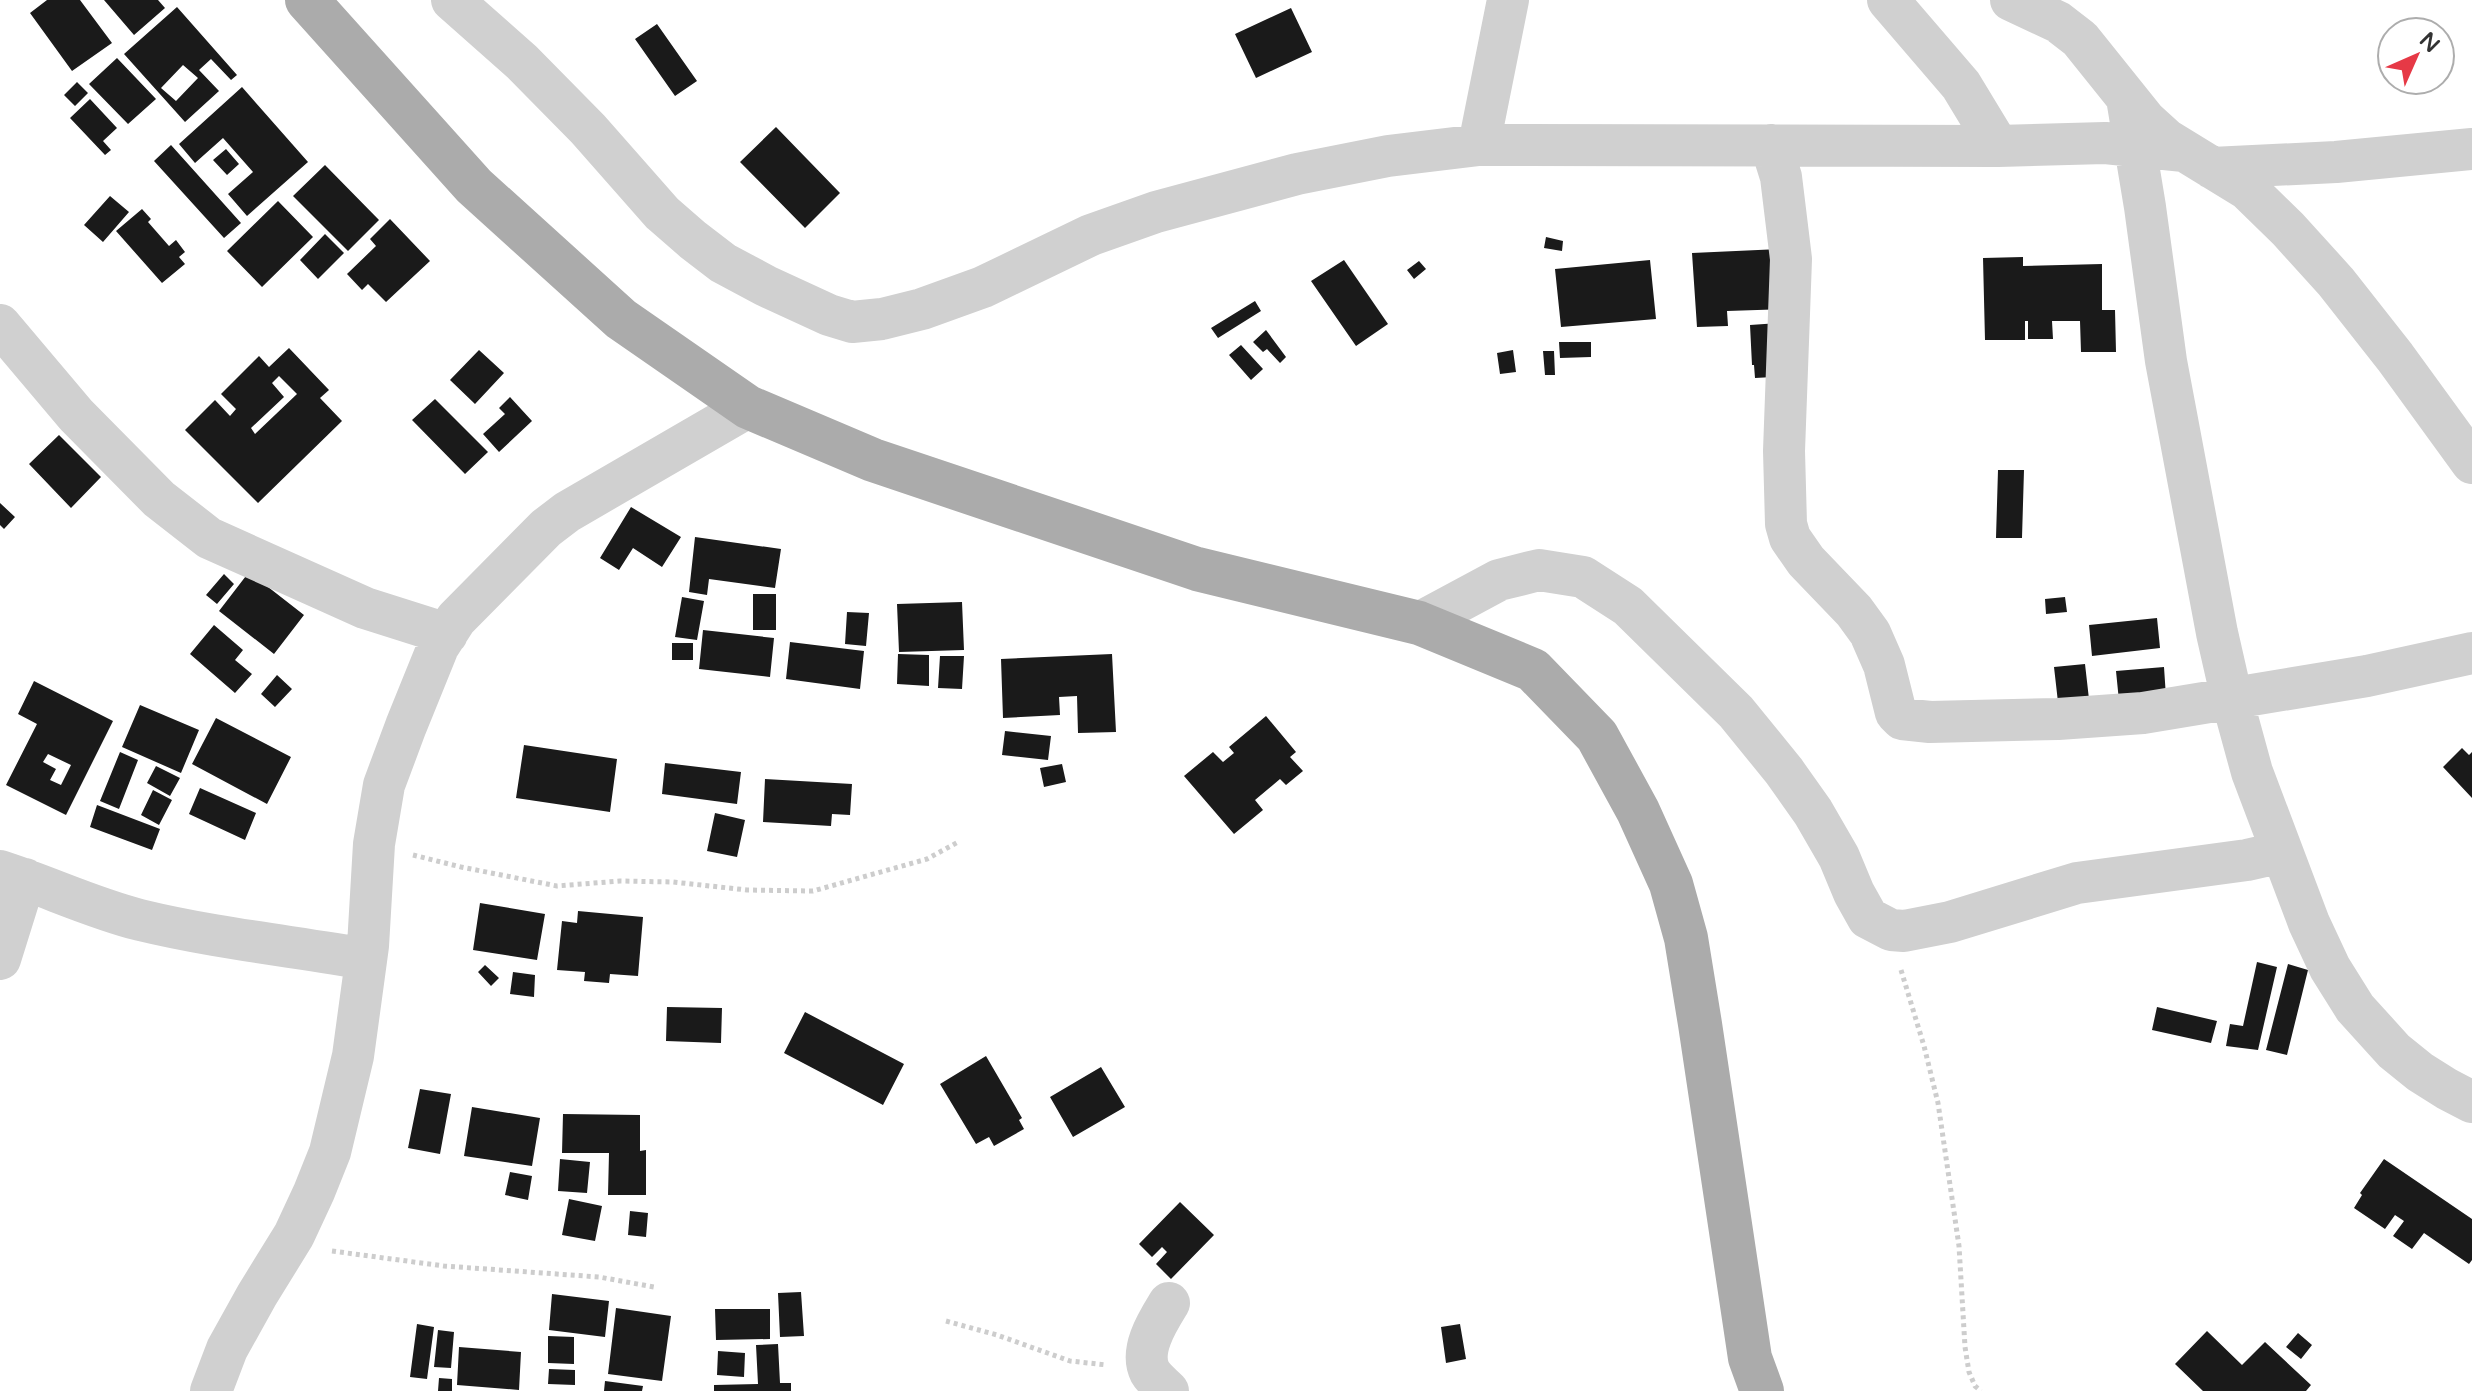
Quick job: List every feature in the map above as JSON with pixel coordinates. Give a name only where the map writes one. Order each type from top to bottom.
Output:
[{"type":"main road","points":[[307,0],[474,186],[621,319],[748,407],[873,460],[1197,569],[1419,623],[1533,670],[1597,736],[1638,811],[1671,884],[1686,938],[1750,1358],[1762,1391]]},
{"type":"street","points":[[452,0],[522,62],[588,129],[662,213],[693,240],[723,263],[766,286],[829,315],[852,322],[882,319],[922,309],[983,287],[1091,235],[1208,197],[1297,174],[1388,156],[1479,145],[1998,146],[2105,143],[2198,159],[2336,162],[2472,149]]},
{"type":"street","points":[[1479,145],[1508,0]]},
{"type":"street","points":[[1888,0],[1961,85],[1998,146]]},
{"type":"street","points":[[2011,0],[2040,12],[2076,16],[2099,60],[2145,120],[2167,140],[2247,189],[2336,282],[2472,463]]},
{"type":"street","points":[[2127,98],[2166,361],[2217,633],[2252,772],[2330,968],[2355,1008],[2394,1051],[2420,1072],[2472,1102]]},
{"type":"street","points":[[1771,145],[1781,177],[1791,259],[1784,451],[1786,524],[1790,538],[1806,561],[1854,611],[1870,633],[1884,665],[1896,713],[1902,719],[2058,719],[2143,713],[2367,676],[2472,653]]},
{"type":"street","points":[[0,325],[97,436],[159,499],[209,538],[365,608],[447,634]]},
{"type":"street","points":[[211,1391],[227,1349],[287,1245],[330,1152],[353,1056],[366,959],[374,844],[384,785],[438,647],[456,619],[546,528],[567,512],[748,407]]},
{"type":"street","points":[[1419,623],[1499,580],[1539,570],[1583,577],[1628,606],[1736,712],[1775,759],[1813,812],[1868,918],[1891,930],[1904,931],[1950,922],[2077,883],[2247,860],[2282,852]]},
{"type":"street","points":[[0,959],[12,875],[140,919],[366,959]]},
{"type":"street","points":[[1158,1378],[1150,1340],[1169,1303]]},
{"type":"path","points":[[374,844],[461,867],[557,886],[620,881],[673,882],[747,890],[813,891],[927,859],[960,841]]},
{"type":"path","points":[[1891,930],[1938,1103],[1959,1246],[1965,1347],[1969,1372],[1975,1386],[1981,1391]]},
{"type":"path","points":[[287,1245],[444,1266],[599,1277],[654,1287]]},
{"type":"path","points":[[946,1321],[1070,1361],[1104,1365],[1158,1378]]},
{"type":"building","points":[[47,0],[80,0],[112,43],[72,71],[30,13]]},
{"type":"building","points":[[104,0],[158,0],[165,8],[134,35]]},
{"type":"building","points":[[177,7],[237,75],[231,80],[211,59],[199,70],[219,91],[185,122],[124,54]],"holes":[[[183,65],[198,78],[176,101],[161,88]]]},
{"type":"building","points":[[1291,8],[1312,52],[1256,78],[1235,34]]},
{"type":"building","points":[[657,24],[697,81],[675,96],[635,39]]},
{"type":"building","points":[[117,58],[156,99],[128,124],[89,84]]},
{"type":"building","points":[[77,82],[88,93],[75,106],[64,95]]},
{"type":"building","points":[[242,87],[308,162],[247,216],[228,194],[253,172],[223,138],[195,163],[179,144]]},
{"type":"building","points":[[90,99],[117,128],[103,141],[111,150],[105,155],[70,118]]},
{"type":"building","points":[[776,127],[840,193],[805,228],[740,162]]},
{"type":"building","points":[[171,145],[241,223],[224,238],[154,161]]},
{"type":"building","points":[[226,149],[239,164],[227,175],[213,160]]},
{"type":"building","points":[[325,165],[379,220],[348,251],[293,196]]},
{"type":"building","points":[[110,196],[129,212],[103,242],[84,225]]},
{"type":"building","points":[[278,201],[313,237],[262,287],[227,251]]},
{"type":"building","points":[[142,209],[151,219],[148,222],[169,246],[176,240],[185,252],[179,257],[185,264],[162,283],[116,231]]},
{"type":"building","points":[[390,219],[430,261],[386,302],[368,284],[362,290],[347,274],[376,246],[370,239]]},
{"type":"building","points":[[325,234],[344,253],[318,279],[300,260]]},
{"type":"building","points":[[1546,237],[1563,241],[1562,251],[1544,248]]},
{"type":"building","points":[[1781,249],[1784,309],[1727,311],[1728,326],[1697,327],[1692,253]]},
{"type":"building","points":[[2023,257],[2023,266],[2102,264],[2102,310],[2115,310],[2116,352],[2081,352],[2080,321],[2052,321],[2053,339],[2028,339],[2028,321],[2025,321],[2025,340],[1985,340],[1983,258]]},
{"type":"building","points":[[1344,260],[1388,324],[1356,346],[1311,281]]},
{"type":"building","points":[[1650,260],[1656,319],[1561,327],[1555,269]]},
{"type":"building","points":[[1419,261],[1426,269],[1414,279],[1407,270]]},
{"type":"building","points":[[1255,301],[1261,311],[1218,338],[1211,328]]},
{"type":"building","points":[[1779,323],[1773,377],[1755,378],[1750,325]]},
{"type":"building","points":[[1266,330],[1286,357],[1280,363],[1267,349],[1263,352],[1253,342]]},
{"type":"building","points":[[1559,342],[1591,342],[1591,357],[1560,358]]},
{"type":"building","points":[[1241,345],[1263,369],[1251,380],[1229,355]]},
{"type":"building","points":[[289,348],[329,390],[320,398],[342,421],[258,503],[185,430],[215,400],[230,416],[236,409],[221,394],[259,356],[269,367]],"holes":[[[279,376],[297,394],[255,434],[251,428],[284,397],[272,383]]]},
{"type":"building","points":[[479,350],[504,373],[475,404],[450,380]]},
{"type":"building","points":[[1513,350],[1516,372],[1500,374],[1497,353]]},
{"type":"building","points":[[1543,351],[1554,351],[1555,375],[1545,375]]},
{"type":"building","points":[[510,397],[532,421],[499,452],[483,434],[505,414],[499,408]]},
{"type":"building","points":[[435,399],[488,452],[465,474],[412,420]]},
{"type":"building","points":[[59,435],[101,477],[71,508],[29,464]]},
{"type":"building","points":[[1998,470],[2024,470],[2022,538],[1996,538]]},
{"type":"building","points":[[0,503],[15,517],[4,529],[0,525]]},
{"type":"building","points":[[631,507],[681,537],[662,567],[633,548],[619,570],[600,558]]},
{"type":"building","points":[[695,537],[781,549],[775,588],[709,579],[707,595],[689,592]]},
{"type":"building","points":[[249,572],[304,615],[274,654],[219,611]]},
{"type":"building","points":[[224,574],[234,584],[217,604],[206,595]]},
{"type":"building","points":[[753,594],[776,594],[776,630],[753,630]]},
{"type":"building","points":[[682,597],[704,601],[697,640],[675,637]]},
{"type":"building","points":[[2065,597],[2067,612],[2046,614],[2045,599]]},
{"type":"building","points":[[962,602],[964,650],[899,652],[897,604]]},
{"type":"building","points":[[847,612],[869,613],[866,646],[845,644]]},
{"type":"building","points":[[2157,618],[2160,648],[2092,656],[2089,625]]},
{"type":"building","points":[[214,625],[243,650],[235,660],[252,674],[235,693],[190,654]]},
{"type":"building","points":[[703,630],[774,638],[770,677],[699,669]]},
{"type":"building","points":[[790,642],[864,651],[860,689],[786,679]]},
{"type":"building","points":[[672,643],[693,643],[693,660],[672,660]]},
{"type":"building","points":[[898,654],[929,655],[929,686],[897,684]]},
{"type":"building","points":[[1112,654],[1116,732],[1078,733],[1077,696],[1059,697],[1060,715],[1003,718],[1001,659]]},
{"type":"building","points":[[940,656],[964,656],[962,689],[938,688]]},
{"type":"building","points":[[2085,664],[2090,708],[2059,711],[2054,667]]},
{"type":"building","points":[[2164,667],[2166,697],[2119,701],[2116,671]]},
{"type":"building","points":[[277,675],[292,689],[275,707],[261,694]]},
{"type":"building","points":[[34,681],[113,721],[66,815],[6,785],[37,724],[18,714]],"holes":[[[48,754],[71,765],[61,785],[50,780],[56,769],[43,762]]]},
{"type":"building","points":[[140,705],[199,730],[181,773],[122,747]]},
{"type":"building","points":[[1266,716],[1296,752],[1290,757],[1303,771],[1286,785],[1280,779],[1255,800],[1263,810],[1234,834],[1184,776],[1213,752],[1223,762],[1234,753],[1229,747]]},
{"type":"building","points":[[216,718],[291,757],[267,804],[192,764]]},
{"type":"building","points":[[1005,731],[1051,736],[1048,760],[1002,755]]},
{"type":"building","points":[[524,745],[617,759],[610,812],[516,798]]},
{"type":"building","points":[[2462,748],[2469,755],[2472,752],[2472,798],[2443,767]]},
{"type":"building","points":[[120,752],[138,760],[119,809],[100,801]]},
{"type":"building","points":[[665,763],[741,772],[737,804],[662,794]]},
{"type":"building","points":[[1062,764],[1066,782],[1044,787],[1040,768]]},
{"type":"building","points":[[156,766],[180,778],[170,796],[147,783]]},
{"type":"building","points":[[765,779],[852,784],[850,815],[832,814],[831,826],[763,822]]},
{"type":"building","points":[[200,788],[256,813],[245,840],[189,814]]},
{"type":"building","points":[[153,790],[172,800],[159,825],[141,815]]},
{"type":"building","points":[[97,805],[160,829],[152,850],[90,827]]},
{"type":"building","points":[[715,813],[745,820],[737,857],[707,851]]},
{"type":"building","points":[[480,903],[545,914],[537,960],[473,950]]},
{"type":"building","points":[[578,911],[643,917],[638,976],[610,974],[609,983],[584,981],[585,972],[557,970],[562,921],[577,923]]},
{"type":"building","points":[[2257,962],[2277,967],[2258,1050],[2226,1046],[2230,1024],[2243,1026]]},
{"type":"building","points":[[2288,964],[2308,970],[2287,1055],[2266,1050]]},
{"type":"building","points":[[485,965],[499,978],[491,986],[478,972]]},
{"type":"building","points":[[513,972],[535,975],[534,997],[510,994]]},
{"type":"building","points":[[667,1007],[722,1008],[721,1043],[666,1041]]},
{"type":"building","points":[[2157,1007],[2217,1021],[2211,1043],[2152,1030]]},
{"type":"building","points":[[805,1012],[904,1064],[883,1105],[784,1053]]},
{"type":"building","points":[[986,1056],[1022,1118],[1019,1120],[1024,1129],[994,1146],[989,1137],[976,1144],[940,1084]]},
{"type":"building","points":[[1101,1067],[1125,1107],[1073,1137],[1050,1097]]},
{"type":"building","points":[[420,1089],[451,1094],[440,1154],[408,1148]]},
{"type":"building","points":[[472,1107],[540,1118],[532,1166],[464,1156]]},
{"type":"building","points":[[563,1114],[640,1115],[640,1151],[646,1150],[646,1195],[608,1195],[609,1153],[562,1153]]},
{"type":"building","points":[[560,1159],[590,1162],[587,1193],[558,1191]]},
{"type":"building","points":[[2384,1159],[2472,1219],[2472,1260],[2469,1264],[2424,1233],[2412,1249],[2393,1236],[2404,1221],[2395,1215],[2385,1229],[2354,1208],[2362,1195],[2360,1193]]},
{"type":"building","points":[[510,1172],[532,1176],[528,1200],[505,1195]]},
{"type":"building","points":[[569,1199],[602,1206],[595,1241],[562,1235]]},
{"type":"building","points":[[1180,1202],[1214,1235],[1171,1279],[1156,1264],[1167,1252],[1162,1247],[1152,1257],[1139,1244]]},
{"type":"building","points":[[630,1211],[648,1213],[646,1237],[628,1235]]},
{"type":"building","points":[[801,1292],[804,1336],[780,1337],[778,1293]]},
{"type":"building","points":[[552,1294],[609,1301],[605,1337],[549,1330]]},
{"type":"building","points":[[616,1308],[671,1316],[662,1381],[608,1374]]},
{"type":"building","points":[[715,1309],[770,1309],[770,1339],[716,1340]]},
{"type":"building","points":[[417,1324],[434,1327],[427,1379],[410,1377]]},
{"type":"building","points":[[1460,1324],[1466,1359],[1446,1363],[1441,1327]]},
{"type":"building","points":[[438,1330],[454,1332],[451,1368],[434,1367]]},
{"type":"building","points":[[2207,1331],[2242,1365],[2265,1342],[2311,1385],[2306,1391],[2203,1391],[2175,1364]]},
{"type":"building","points":[[2298,1333],[2312,1345],[2301,1359],[2286,1347]]},
{"type":"building","points":[[548,1336],[574,1337],[574,1364],[548,1363]]},
{"type":"building","points":[[778,1344],[780,1383],[791,1383],[791,1391],[714,1391],[714,1385],[758,1384],[756,1345]]},
{"type":"building","points":[[459,1347],[521,1352],[519,1390],[457,1385]]},
{"type":"building","points":[[718,1351],[745,1353],[744,1377],[717,1375]]},
{"type":"building","points":[[549,1369],[575,1370],[575,1385],[548,1384]]},
{"type":"building","points":[[439,1378],[452,1379],[452,1391],[438,1391]]},
{"type":"building","points":[[605,1381],[643,1386],[642,1391],[604,1391]]}]
